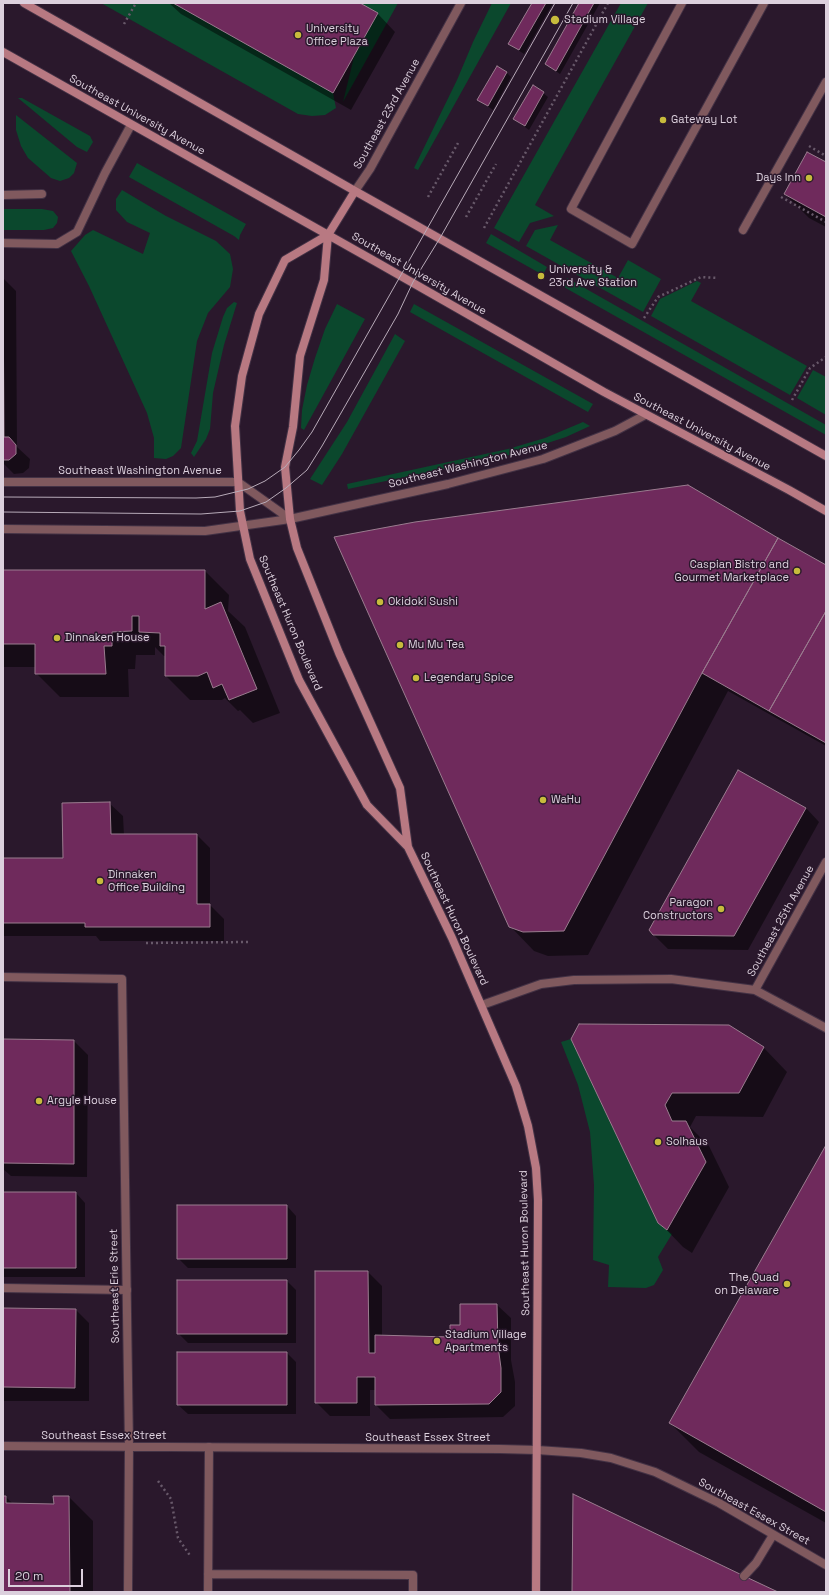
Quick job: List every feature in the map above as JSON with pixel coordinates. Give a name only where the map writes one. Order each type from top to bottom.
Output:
[{"type":"main road","points":[[24,3],[355,192],[826,456]]},
{"type":"main road","name":"Southeast University Avenue","points":[[3,52],[645,415],[826,511]]},
{"type":"main road","name":"Southeast 23rd Avenue","points":[[328,235],[355,192]]},
{"type":"main road","name":"Southeast Huron Boulevard","points":[[328,235],[286,260],[259,314],[242,376],[236,419],[240,511],[250,559],[300,680],[367,805],[408,846]]},
{"type":"main road","name":"Southeast Huron Boulevard","points":[[328,235],[324,280],[300,356],[293,427],[285,467],[290,519],[297,548],[332,636],[400,788],[408,846],[482,1005],[516,1086],[528,1126],[536,1168],[538,1200],[536,1592]]},
{"type":"street","name":"Southeast 23rd Avenue","points":[[355,192],[370,169],[461,3]]},
{"type":"street","points":[[682,3],[571,209],[632,244],[763,3]]},
{"type":"street","points":[[743,230],[826,82]]},
{"type":"street","points":[[3,243],[57,244],[77,232],[105,173],[131,125]]},
{"type":"street","points":[[3,195],[42,194]]},
{"type":"street","name":"Southeast Washington Avenue","points":[[3,529],[205,531],[290,519],[448,484],[543,459],[615,430],[645,415]]},
{"type":"street","name":"Southeast Washington Avenue","points":[[3,482],[238,482]]},
{"type":"street","points":[[238,482],[290,519]]},
{"type":"street","name":"Southeast 25th Avenue","points":[[755,990],[826,862]]},
{"type":"street","name":"Southeast Erie Street","points":[[3,977],[122,979],[129,1447],[128,1592]]},
{"type":"street","points":[[482,1005],[542,984],[574,980],[671,979],[755,990],[826,1028]]},
{"type":"street","points":[[3,1288],[126,1290]]},
{"type":"street","name":"Southeast Essex Street","points":[[3,1446],[537,1450],[581,1453],[611,1458],[656,1472],[719,1503],[826,1565]]},
{"type":"street","points":[[208,1592],[209,1447]]},
{"type":"street","points":[[744,1576],[756,1563],[773,1535]]},
{"type":"street","points":[[208,1574],[414,1575],[413,1592]]},
{"type":"path","points":[[124,24],[136,3]]},
{"type":"path","points":[[484,228],[608,3]]},
{"type":"path","points":[[428,197],[458,143]]},
{"type":"path","points":[[805,152],[808,146],[826,156]]},
{"type":"path","points":[[466,217],[496,164]]},
{"type":"path","points":[[784,190],[780,197],[826,222]]},
{"type":"path","points":[[644,318],[658,297],[701,277],[718,278]]},
{"type":"path","points":[[792,400],[810,368],[826,357]]},
{"type":"path","points":[[146,942],[248,942]]},
{"type":"path","points":[[158,1481],[171,1499],[178,1538]]},
{"type":"green space","points":[[101,3],[173,3],[333,93],[336,108],[325,115],[312,116],[298,114]]},
{"type":"green space","points":[[360,3],[398,3],[343,102],[354,57],[378,13]]},
{"type":"green space","points":[[492,3],[511,3],[418,170],[414,168],[457,80]]},
{"type":"green space","points":[[621,3],[648,3],[535,205],[554,216],[530,223],[519,242],[494,228]]},
{"type":"green space","points":[[18,98],[22,98],[90,136],[93,142],[87,152],[77,147]]},
{"type":"green space","points":[[16,115],[77,163],[74,173],[69,178],[60,181],[51,178],[28,158],[21,146],[16,130]]},
{"type":"green space","points":[[137,163],[246,224],[239,240],[129,177]]},
{"type":"green space","points":[[122,190],[166,216],[216,241],[230,254],[233,269],[230,287],[208,313],[197,341],[181,448],[173,456],[166,459],[154,458],[154,438],[147,413],[89,286],[71,251],[85,235],[93,230],[143,254],[150,233],[127,222],[116,210],[116,199]]},
{"type":"green space","points":[[3,209],[42,209],[53,211],[58,217],[57,223],[53,228],[44,230],[3,230]]},
{"type":"green space","points":[[558,225],[550,240],[618,278],[628,260],[661,279],[643,312],[526,246],[535,230]]},
{"type":"green space","points":[[491,234],[547,267],[543,275],[486,243]]},
{"type":"green space","points":[[567,278],[826,425],[826,435],[562,286]]},
{"type":"green space","points":[[697,281],[701,283],[691,301],[807,366],[790,395],[651,316],[660,299]]},
{"type":"green space","points":[[234,302],[237,303],[224,345],[213,393],[210,429],[206,439],[194,457],[191,453],[197,441],[212,353],[223,317],[227,308]]},
{"type":"green space","points":[[337,304],[365,319],[304,430],[301,428],[302,410],[307,385],[325,329]]},
{"type":"green space","points":[[414,304],[593,404],[588,412],[410,312]]},
{"type":"green space","points":[[395,334],[405,341],[342,454],[322,485],[310,479],[347,422]]},
{"type":"green space","points":[[813,370],[826,377],[826,415],[797,398]]},
{"type":"green space","points":[[583,422],[590,426],[566,437],[514,454],[348,489],[347,484],[508,449],[545,438]]},
{"type":"green space","points":[[571,1039],[658,1223],[672,1234],[658,1257],[663,1270],[654,1285],[646,1288],[608,1287],[609,1265],[593,1260],[594,1185],[590,1132],[578,1085],[561,1042]]},
{"type":"building","name":"University Office Plaza","points":[[173,3],[360,3],[378,13],[333,93]]},
{"type":"building","points":[[532,3],[546,3],[519,50],[508,44]]},
{"type":"building","points":[[579,3],[594,3],[556,71],[545,64]]},
{"type":"building","points":[[497,66],[507,72],[488,106],[477,100]]},
{"type":"building","points":[[533,85],[544,92],[525,126],[513,119]]},
{"type":"building","name":"Days Inn","points":[[807,152],[826,162],[826,217],[784,194]]},
{"type":"building","points":[[3,276],[4,437],[9,437],[16,445],[16,454],[9,460],[3,460]]},
{"type":"building","name":"WaHu","points":[[688,485],[778,538],[702,673],[564,931],[523,932],[509,927],[334,537],[415,522]]},
{"type":"building","points":[[778,538],[826,565],[826,611],[769,711],[702,673]]},
{"type":"building","name":"Dinnaken House","points":[[3,570],[205,570],[205,609],[221,602],[257,689],[229,700],[222,684],[213,688],[207,672],[198,676],[165,676],[165,646],[160,646],[160,633],[139,632],[139,616],[132,616],[132,631],[112,632],[112,646],[104,646],[106,674],[35,674],[35,644],[3,644]]},
{"type":"building","points":[[826,611],[826,743],[769,711]]},
{"type":"building","points":[[738,770],[806,808],[734,936],[653,935],[649,930]]},
{"type":"building","name":"Dinnaken Office Building","points":[[110,802],[111,834],[197,834],[197,904],[210,904],[210,927],[85,927],[85,923],[3,923],[3,858],[63,858],[62,803]]},
{"type":"building","name":"Solhaus","points":[[579,1024],[729,1025],[764,1047],[739,1093],[672,1093],[665,1105],[672,1121],[686,1121],[706,1162],[667,1230],[658,1223],[571,1039]]},
{"type":"building","name":"Argyle House","points":[[3,1039],[74,1040],[74,1164],[3,1163]]},
{"type":"building","name":"The Quad on Delaware","points":[[826,1145],[826,1512],[669,1423]]},
{"type":"building","points":[[3,1192],[76,1192],[76,1268],[3,1268]]},
{"type":"building","points":[[177,1205],[287,1205],[287,1259],[177,1259]]},
{"type":"building","name":"Stadium Village Apartments","points":[[315,1271],[368,1271],[369,1353],[375,1353],[375,1335],[450,1337],[450,1325],[460,1325],[460,1304],[497,1304],[501,1392],[489,1404],[375,1405],[375,1377],[357,1377],[357,1403],[315,1403]]},
{"type":"building","points":[[177,1280],[287,1280],[287,1334],[177,1334]]},
{"type":"building","points":[[3,1308],[76,1309],[75,1388],[3,1387]]},
{"type":"building","points":[[177,1352],[287,1352],[287,1405],[177,1405]]},
{"type":"building","points":[[573,1494],[744,1576],[778,1592],[572,1592]]},
{"type":"building","points":[[3,1496],[6,1496],[6,1503],[54,1504],[53,1496],[69,1496],[70,1592],[3,1592]]},
{"type":"tram line","points":[[3,497],[215,497],[248,489],[265,481],[285,467],[312,432],[555,3]]},
{"type":"tram line","points":[[3,512],[201,514],[240,511],[266,502],[286,488],[307,470],[398,314],[413,282],[440,238],[573,3]]},
{"type":"place","name":"Stadium Village","points":[[555,20]]},
{"type":"place","name":"University Office Plaza","points":[[298,35]]},
{"type":"place","name":"Gateway Lot","points":[[663,120]]},
{"type":"place","name":"Days Inn","points":[[809,178]]},
{"type":"place","name":"University & 23rd Ave Station","points":[[541,276]]},
{"type":"place","name":"Caspian Bistro and Gourmet Marketplace","points":[[797,571]]},
{"type":"place","name":"Okidoki Sushi","points":[[380,602]]},
{"type":"place","name":"Dinnaken House","points":[[57,638]]},
{"type":"place","name":"Mu Mu Tea","points":[[400,645]]},
{"type":"place","name":"Legendary Spice","points":[[416,678]]},
{"type":"place","name":"WaHu","points":[[543,800]]},
{"type":"place","name":"Dinnaken Office Building","points":[[100,881]]},
{"type":"place","name":"Paragon Constructors","points":[[721,909]]},
{"type":"place","name":"Argyle House","points":[[39,1101]]},
{"type":"place","name":"Solhaus","points":[[658,1142]]},
{"type":"place","name":"The Quad on Delaware","points":[[787,1284]]},
{"type":"place","name":"Stadium Village Apartments","points":[[437,1341]]}]
